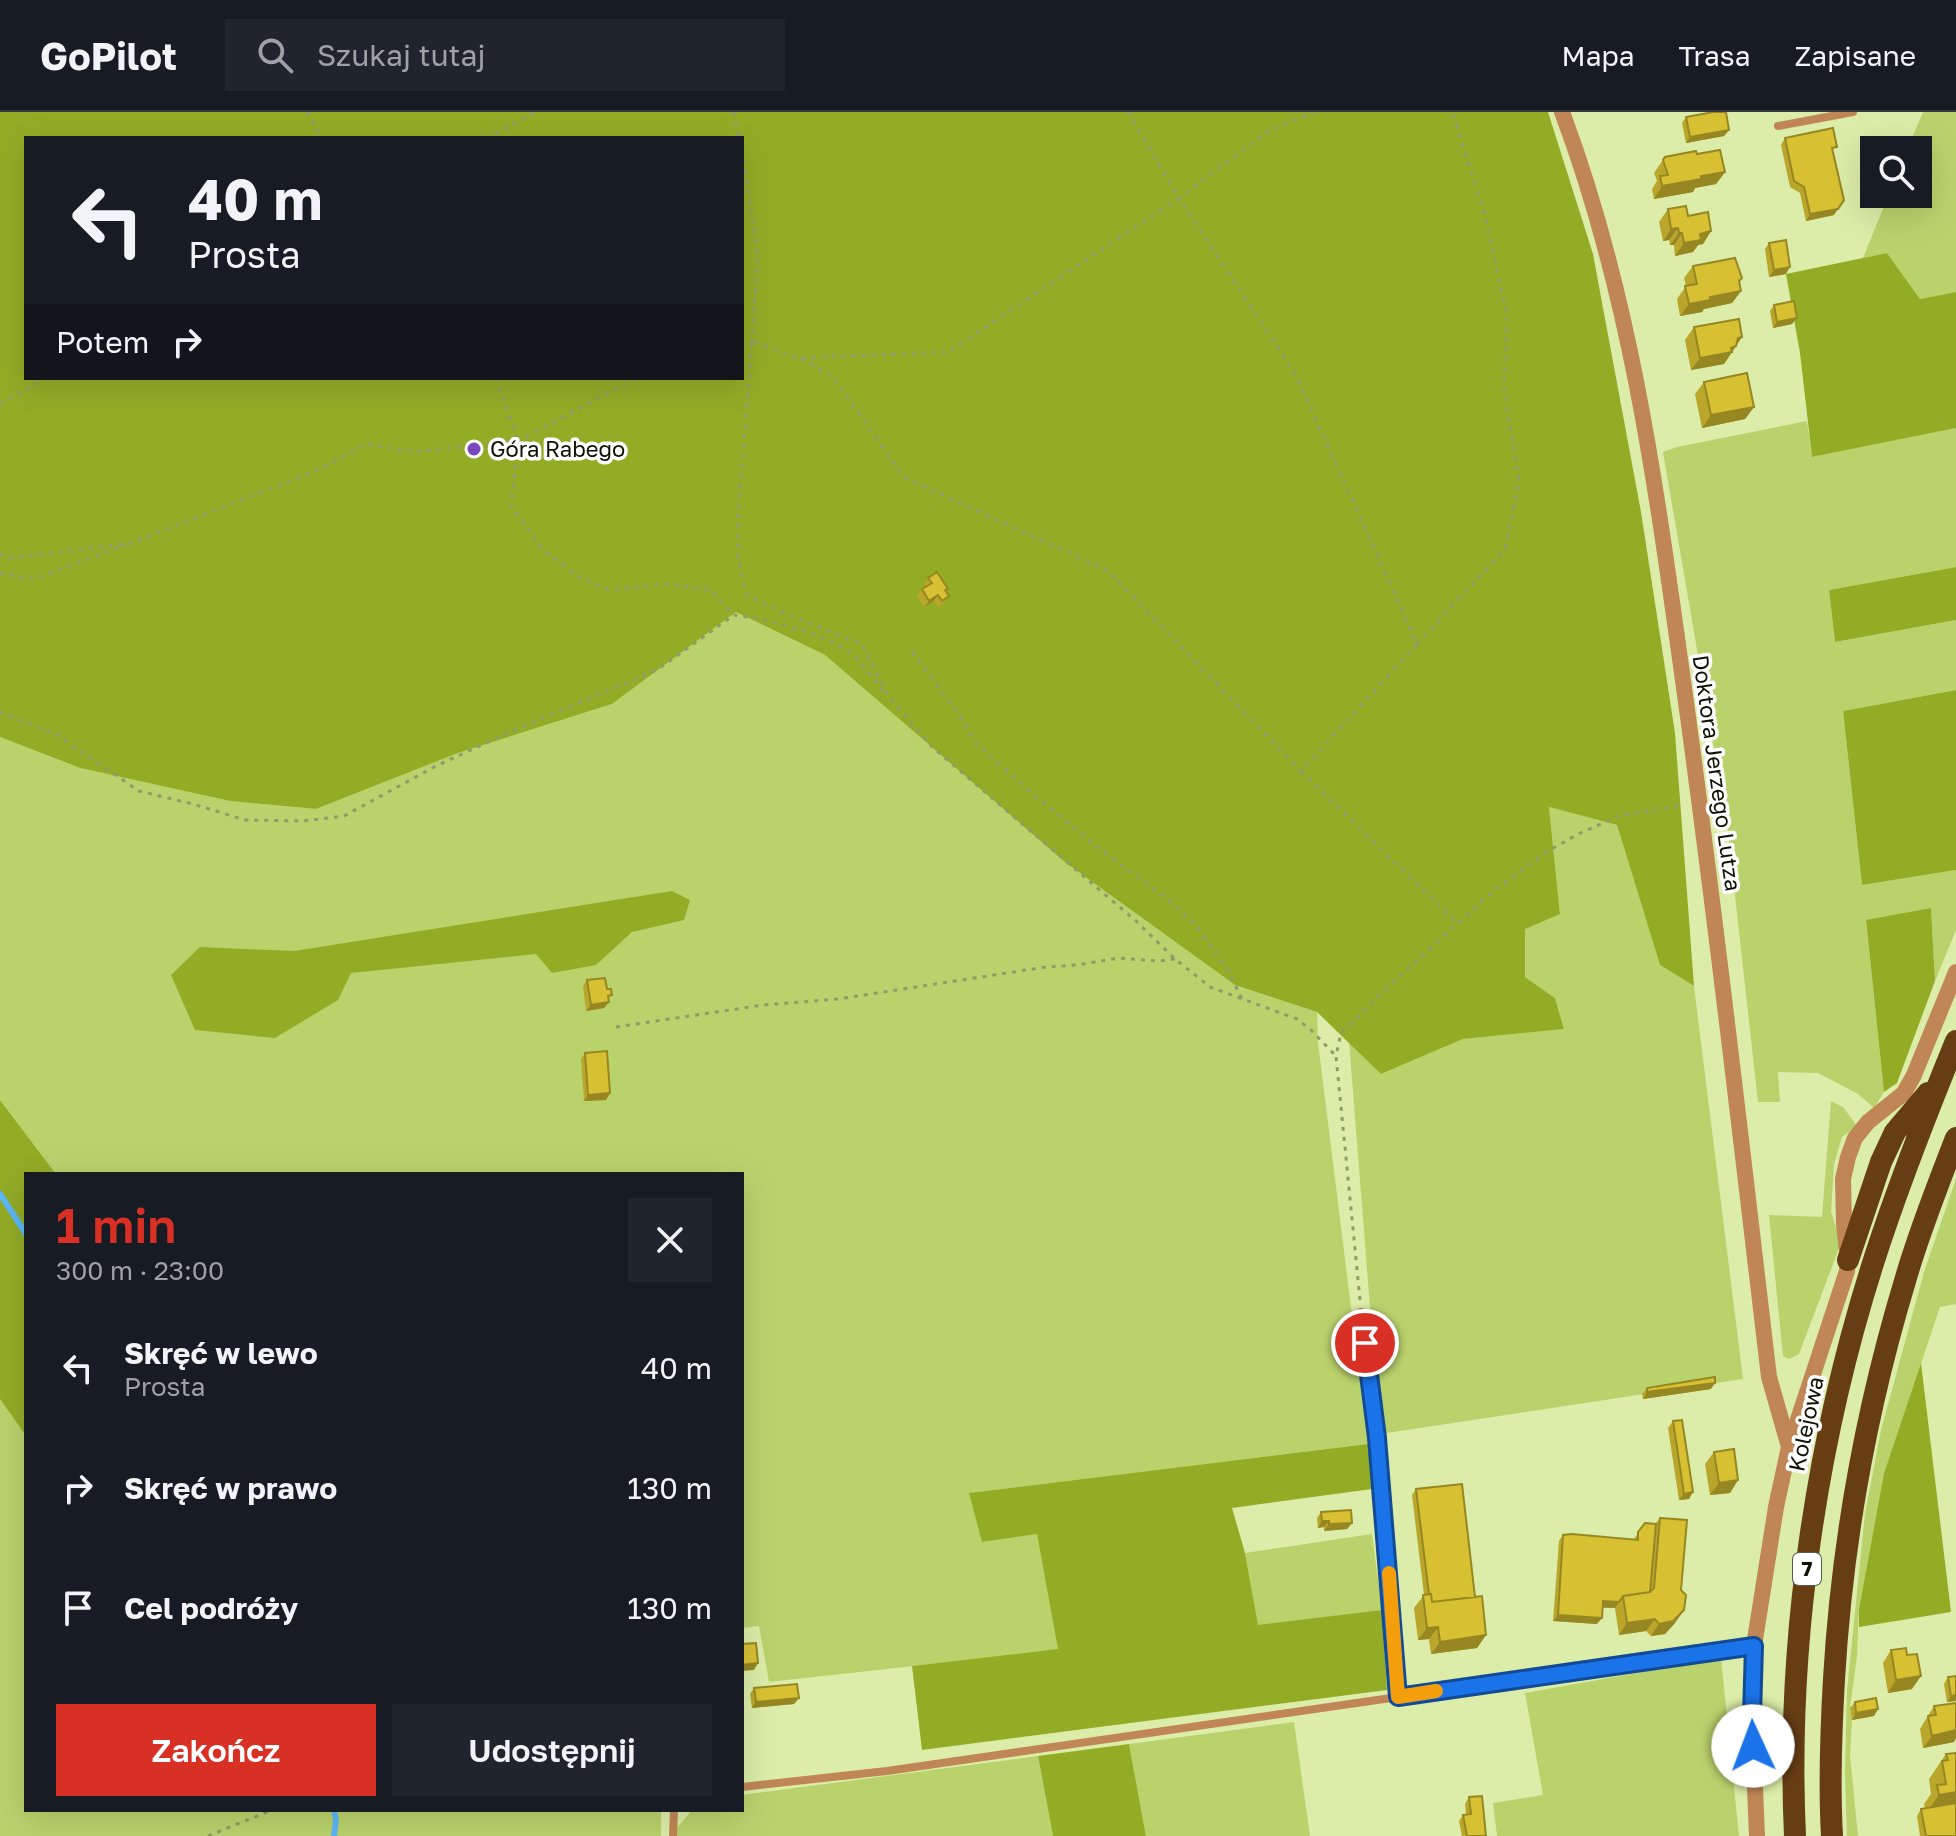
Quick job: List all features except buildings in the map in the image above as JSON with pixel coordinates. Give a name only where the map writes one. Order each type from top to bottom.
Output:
[{"type":"highway","name":"Kolejowa","points":[[1795,1836],[1794,1755],[1800,1642],[1809,1551],[1828,1441],[1849,1349],[1875,1259],[1917,1139],[1956,1041]]},
{"type":"highway","points":[[1848,1260],[1881,1162],[1895,1132],[1940,1081]]},
{"type":"highway","name":"7","points":[[1832,1836],[1830,1782],[1836,1650],[1854,1493],[1898,1303],[1956,1138]]},
{"type":"street","name":"Doktora Jerzego Lutza","points":[[1562,112],[1575,146],[1630,345],[1655,477],[1700,802],[1769,1377],[1789,1447]]},
{"type":"street","name":"Kolejowa","points":[[1757,1836],[1752,1716],[1754,1646],[1776,1507],[1789,1447],[1847,1271],[1843,1179],[1848,1157],[1855,1138],[1868,1122],[1904,1093],[1956,972]]},
{"type":"street","points":[[1398,1697],[1754,1646]]},
{"type":"lane","points":[[1778,126],[1853,112]]},
{"type":"lane","points":[[744,1787],[887,1771],[1398,1697],[1377,1438],[1361,1312]]},
{"type":"lane","points":[[673,1836],[674,1812]]},
{"type":"path","points":[[307,112],[321,136]]},
{"type":"path","points":[[490,136],[536,112]]},
{"type":"path","points":[[734,112],[739,136]]},
{"type":"path","points":[[1128,112],[1179,198],[1296,375],[1417,644]]},
{"type":"path","points":[[797,358],[948,352],[1179,198],[1267,132],[1313,112]]},
{"type":"path","points":[[1301,771],[1505,549],[1519,480],[1504,389],[1507,316],[1485,215],[1452,112]]},
{"type":"path","points":[[744,163],[758,255],[738,515],[738,557],[746,594],[788,615],[862,644],[888,696]]},
{"type":"path","points":[[744,343],[752,341],[833,376],[903,477],[1107,570],[1301,771],[1458,924]]},
{"type":"path","points":[[0,404],[43,380]]},
{"type":"path","points":[[497,380],[518,441],[511,506],[544,551],[576,575],[609,590],[669,584],[711,590],[734,615],[760,618],[823,638],[854,655],[931,746],[1136,921],[1175,959],[1210,987],[1297,1019],[1336,1056]]},
{"type":"path","points":[[0,573],[34,579],[318,470],[366,444],[414,452],[518,441],[632,380]]},
{"type":"path","points":[[0,554],[11,558],[131,543]]},
{"type":"path","points":[[0,712],[57,735],[139,791],[245,820],[303,821],[344,816],[436,766],[657,670],[734,615]]},
{"type":"path","points":[[912,652],[956,710],[975,742],[1040,800],[1165,897],[1196,925],[1226,967],[1242,999]]},
{"type":"path","points":[[1361,1312],[1336,1056],[1341,1033],[1495,890],[1545,853],[1619,816],[1700,802]]},
{"type":"path","points":[[616,1027],[763,1005],[838,999],[1119,958],[1175,959]]},
{"type":"path","points":[[208,1836],[267,1812]]},
{"type":"green space","points":[[0,112],[1548,112],[1593,254],[1641,512],[1675,733],[1694,986],[1660,965],[1617,825],[1549,807],[1560,914],[1525,929],[1525,977],[1555,998],[1564,1029],[1463,1039],[1381,1074],[1317,1012],[1235,985],[1066,863],[825,655],[736,612],[612,704],[458,753],[316,809],[230,801],[80,768],[0,737]]},
{"type":"green space","points":[[1923,112],[1956,112],[1956,292],[1920,299],[1887,253],[1863,258],[1883,208],[1932,208],[1932,136],[1913,136]]},
{"type":"green space","points":[[1887,253],[1920,299],[1956,292],[1956,428],[1812,457],[1800,353],[1786,274]]},
{"type":"green space","points":[[1807,421],[1812,457],[1956,428],[1956,567],[1829,590],[1835,642],[1956,620],[1956,690],[1843,711],[1862,885],[1956,870],[1956,930],[1935,981],[1931,908],[1866,921],[1884,1092],[1874,1108],[1858,1094],[1818,1073],[1778,1072],[1780,1102],[1758,1102],[1727,824],[1663,452]]},
{"type":"green space","points":[[1956,567],[1956,620],[1835,642],[1829,590]]},
{"type":"green space","points":[[736,612],[825,655],[1066,863],[1235,985],[1317,1012],[1318,1042],[1368,1444],[970,1493],[983,1542],[1037,1533],[1059,1650],[769,1682],[759,1626],[744,1628],[744,1172],[54,1172],[0,1100],[0,737],[80,768],[230,801],[316,809],[458,753],[612,704]]},
{"type":"green space","points":[[1956,690],[1956,870],[1862,885],[1843,711]]},
{"type":"green space","points":[[1549,807],[1617,825],[1660,965],[1694,986],[1743,1379],[1380,1434],[1349,1041],[1381,1074],[1463,1039],[1564,1029],[1555,998],[1525,977],[1525,928],[1560,914]]},
{"type":"green space","points":[[672,891],[690,900],[684,920],[632,932],[596,965],[552,973],[536,954],[351,973],[338,1000],[275,1038],[195,1030],[171,975],[200,947],[294,951]]},
{"type":"green space","points":[[1931,908],[1935,981],[1897,1083],[1884,1092],[1866,920]]},
{"type":"green space","points":[[0,1100],[54,1172],[24,1172],[24,1433],[0,1399]]},
{"type":"green space","points":[[1831,1101],[1843,1107],[1857,1126],[1842,1137],[1834,1164],[1831,1212],[1841,1243],[1799,1354],[1789,1359],[1783,1356],[1769,1215],[1822,1217]]},
{"type":"green space","points":[[1956,1179],[1956,1304],[1940,1307],[1884,1473],[1859,1609],[1850,1708],[1850,1755],[1858,1836],[1847,1836],[1847,1691],[1865,1514],[1881,1430],[1924,1272]]},
{"type":"green space","points":[[1921,1363],[1951,1612],[1859,1627],[1859,1609],[1884,1473]]},
{"type":"green space","points":[[0,1399],[24,1433],[24,1812],[661,1812],[661,1836],[0,1836]]},
{"type":"green space","points":[[1368,1444],[1372,1489],[1232,1508],[1245,1553],[1258,1625],[1382,1610],[1387,1690],[922,1750],[912,1666],[1058,1649],[1037,1534],[982,1542],[969,1493]]},
{"type":"green space","points":[[1372,1534],[1382,1610],[1258,1626],[1245,1553]]},
{"type":"green space","points":[[1721,1658],[1739,1836],[1497,1836],[1493,1803],[1543,1795],[1525,1693]]},
{"type":"green space","points":[[1294,1722],[1310,1836],[1146,1836],[1129,1744]]},
{"type":"green space","points":[[1129,1744],[1146,1836],[1053,1836],[1038,1756]]},
{"type":"green space","points":[[1038,1756],[1053,1836],[676,1836],[676,1829],[690,1812],[744,1812],[744,1795]]},
{"type":"waterway","points":[[0,1194],[24,1231]]},
{"type":"waterway","points":[[334,1812],[334,1836]]},
{"type":"slow traffic","points":[[1389,1573],[1398,1697],[1436,1691]]},
{"type":"place","name":"Góra Rabego","points":[[474,449]]},
{"type":"route","points":[[1365,1343],[1377,1438],[1398,1697],[1754,1646],[1753,1746]]}]
